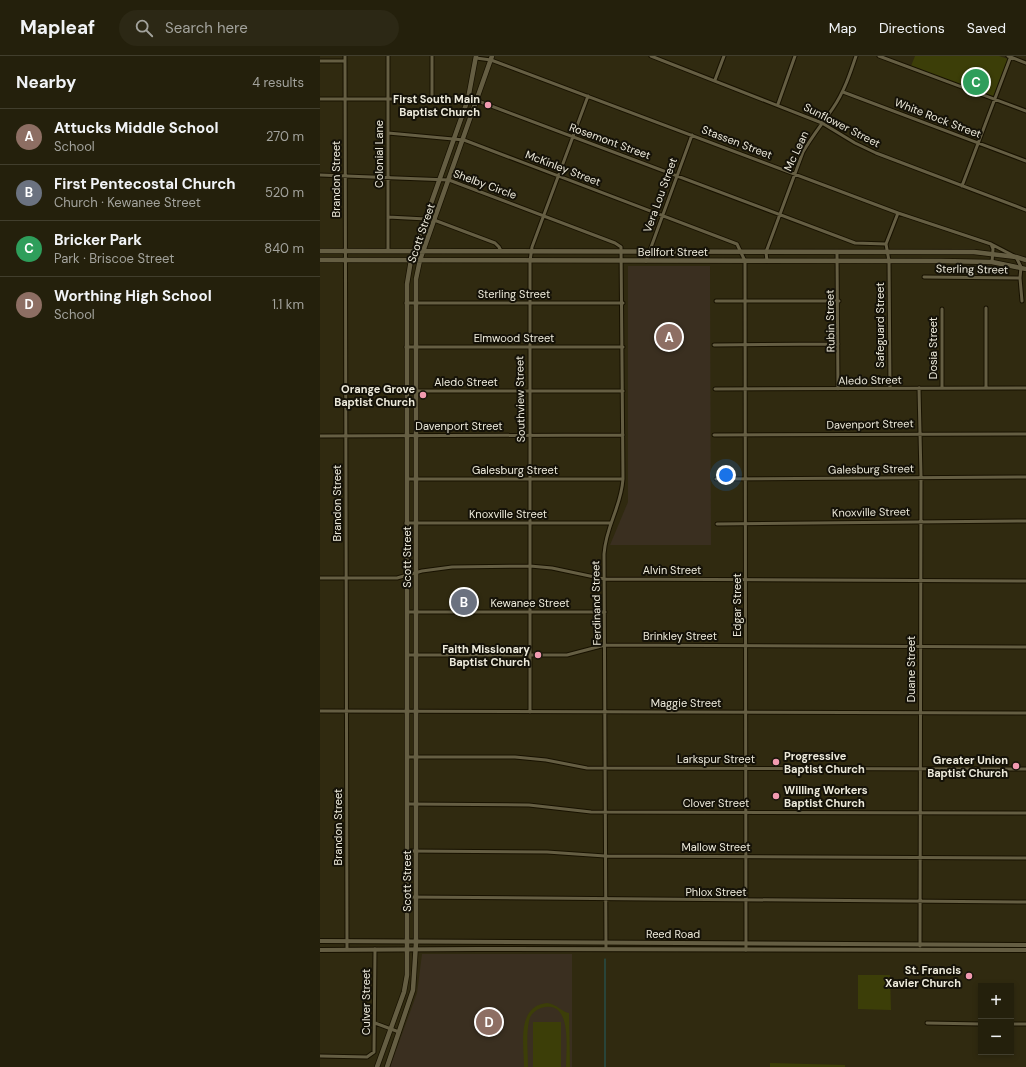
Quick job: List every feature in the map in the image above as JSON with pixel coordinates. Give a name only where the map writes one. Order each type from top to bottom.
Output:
[{"type":"main road","name":"Scott Street","points":[[377,1067],[404,992],[408,943],[406,303],[410,260],[468,99],[476,57]]},
{"type":"main road","name":"Scott Street","points":[[387,1067],[413,990],[416,943],[416,279],[420,260],[478,101],[492,58]]},
{"type":"main road","name":"Bellfort Street","points":[[320,251],[887,252],[993,254],[1026,260]]},
{"type":"main road","points":[[486,252],[486,261]]},
{"type":"main road","points":[[576,252],[577,261]]},
{"type":"main road","points":[[698,252],[698,261]]},
{"type":"main road","points":[[941,253],[941,261]]},
{"type":"main road","name":"Bellfort Street","points":[[320,260],[941,261],[992,262],[1026,269]]},
{"type":"street","name":"Brandon Street","points":[[345,56],[347,949]]},
{"type":"street","name":"Colonial Lane","points":[[388,56],[388,251]]},
{"type":"street","points":[[432,56],[432,99]]},
{"type":"street","name":"Sunflower Street","points":[[652,56],[778,104],[822,123],[855,143],[876,153],[1026,210]]},
{"type":"street","points":[[715,80],[724,56]]},
{"type":"street","points":[[778,104],[795,56]]},
{"type":"street","name":"Mc Lean","points":[[767,261],[766,252],[795,174],[811,137],[843,92],[856,56]]},
{"type":"street","points":[[879,56],[1026,111]]},
{"type":"street","points":[[962,186],[1010,56],[1026,63]]},
{"type":"street","name":"Stassen Street","points":[[476,57],[492,58],[588,96],[898,213],[991,244],[1016,257]]},
{"type":"street","points":[[320,61],[345,61]]},
{"type":"street","name":"White Rock Street","points":[[843,92],[1026,161]]},
{"type":"street","name":"Southview Street","points":[[530,712],[530,261],[531,252],[543,216],[588,96]]},
{"type":"street","name":"Rosemont Street","points":[[320,99],[468,99],[478,101],[855,243],[886,244]]},
{"type":"street","name":"McKinley Street","points":[[388,133],[464,140],[737,244],[741,252]]},
{"type":"street","name":"Vera Lou Street","points":[[646,261],[661,215],[692,135]]},
{"type":"street","name":"Shelby Circle","points":[[320,175],[440,178],[449,180],[618,244],[622,252]]},
{"type":"street","points":[[886,244],[898,213]]},
{"type":"street","points":[[388,218],[426,218]]},
{"type":"street","points":[[434,220],[495,243],[500,247],[502,252]]},
{"type":"street","name":"Safeguard Street","points":[[886,244],[889,261],[890,388]]},
{"type":"street","points":[[991,244],[993,254],[992,262]]},
{"type":"street","points":[[622,252],[622,261]]},
{"type":"street","points":[[741,252],[745,261]]},
{"type":"street","name":"Rubin Street","points":[[837,253],[839,301],[838,389]]},
{"type":"street","points":[[1016,257],[1021,267],[1020,278],[1022,301]]},
{"type":"street","name":"Ferdinand Street","points":[[606,949],[606,712],[604,579],[605,546],[610,523],[621,498],[623,479],[622,261]]},
{"type":"street","name":"Edgar Street","points":[[745,261],[747,768],[746,950]]},
{"type":"street","name":"Sterling Street","points":[[924,277],[1020,278]]},
{"type":"street","points":[[716,301],[839,301]]},
{"type":"street","name":"Sterling Street","points":[[406,303],[623,303]]},
{"type":"street","name":"Dosia Street","points":[[942,308],[942,388]]},
{"type":"street","points":[[986,308],[986,388]]},
{"type":"street","points":[[714,345],[838,344]]},
{"type":"street","name":"Elmwood Street","points":[[406,347],[623,347]]},
{"type":"street","name":"Duane Street","points":[[919,388],[921,477],[919,769],[920,950]]},
{"type":"street","name":"Aledo Street","points":[[715,389],[1026,388]]},
{"type":"street","name":"Aledo Street","points":[[406,391],[623,391]]},
{"type":"street","name":"Davenport Street","points":[[714,435],[920,433],[1026,434]]},
{"type":"street","name":"Davenport Street","points":[[320,436],[623,435]]},
{"type":"street","name":"Galesburg Street","points":[[716,479],[1026,477]]},
{"type":"street","name":"Galesburg Street","points":[[406,479],[623,479]]},
{"type":"street","name":"Knoxville Street","points":[[717,524],[920,520],[1026,521]]},
{"type":"street","name":"Knoxville Street","points":[[406,523],[610,523]]},
{"type":"street","name":"Alvin Street","points":[[320,578],[397,578],[452,567],[530,566],[552,568],[604,579],[1026,581]]},
{"type":"street","name":"Kewanee Street","points":[[406,612],[605,612]]},
{"type":"street","name":"Brinkley Street","points":[[407,655],[567,655],[605,645],[1026,647]]},
{"type":"street","name":"Maggie Street","points":[[320,711],[407,710],[530,712],[1026,713]]},
{"type":"street","name":"Larkspur Street","points":[[407,757],[515,757],[546,760],[587,768],[1026,769]]},
{"type":"street","name":"Clover Street","points":[[407,804],[529,805],[606,812],[1026,814]]},
{"type":"street","name":"Mallow Street","points":[[407,851],[547,852],[605,856],[1026,858]]},
{"type":"street","name":"Phlox Street","points":[[407,897],[606,900],[1026,902]]},
{"type":"street","name":"Reed Road","points":[[320,941],[408,943],[1026,944]]},
{"type":"street","points":[[470,942],[470,949]]},
{"type":"street","points":[[697,943],[697,950]]},
{"type":"street","points":[[788,943],[788,950]]},
{"type":"street","points":[[829,950],[830,943]]},
{"type":"street","points":[[646,944],[646,949]]},
{"type":"street","points":[[871,944],[871,950]]},
{"type":"street","points":[[973,944],[973,951]]},
{"type":"street","name":"Culver Street","points":[[320,1056],[367,1056],[372,1054],[374,1050],[375,1023],[375,949]]},
{"type":"street","name":"Reed Road","points":[[320,950],[1026,950]]},
{"type":"street","points":[[375,1023],[399,1032]]},
{"type":"street","points":[[927,1023],[978,1024]]},
{"type":"street","points":[[1014,1024],[1026,1024]]},
{"type":"shaded area","points":[[915,56],[999,56],[1008,59],[993,97],[911,66]]},
{"type":"shaded area","points":[[628,266],[710,266],[711,545],[610,545],[628,502]]},
{"type":"shaded area","points":[[422,954],[572,954],[572,1067],[390,1067],[417,993]]},
{"type":"shaded area","points":[[858,975],[890,975],[891,1010],[858,1009]]},
{"type":"shaded area","points":[[547,1003],[569,1013],[570,1067],[566,1067],[566,1027],[563,1018],[558,1011],[551,1007],[541,1008],[530,1017],[527,1044],[528,1067],[524,1067],[523,1038],[526,1019],[530,1011],[537,1006]]},
{"type":"shaded area","points":[[533,1022],[561,1022],[561,1067],[533,1067]]},
{"type":"shaded area","points":[[770,1063],[845,1065],[845,1067],[770,1067]]},
{"type":"waterway","points":[[605,959],[605,1067]]},
{"type":"place","name":"Bricker Park","points":[[976,82]]},
{"type":"place","name":"First South Main Baptist Church","points":[[488,105]]},
{"type":"place","name":"Attucks Middle School","points":[[669,337]]},
{"type":"place","name":"Orange Grove Baptist Church","points":[[423,395]]},
{"type":"place","name":"First Pentecostal Church","points":[[464,602]]},
{"type":"place","name":"Faith Missionary Baptist Church","points":[[538,655]]},
{"type":"place","name":"Progressive Baptist Church","points":[[776,762]]},
{"type":"place","name":"Greater Union Baptist Church","points":[[1016,766]]},
{"type":"place","name":"Willing Workers Baptist Church","points":[[776,796]]},
{"type":"place","name":"St. Francis Xavier Church","points":[[969,976]]},
{"type":"place","name":"Worthing High School","points":[[489,1022]]}]
